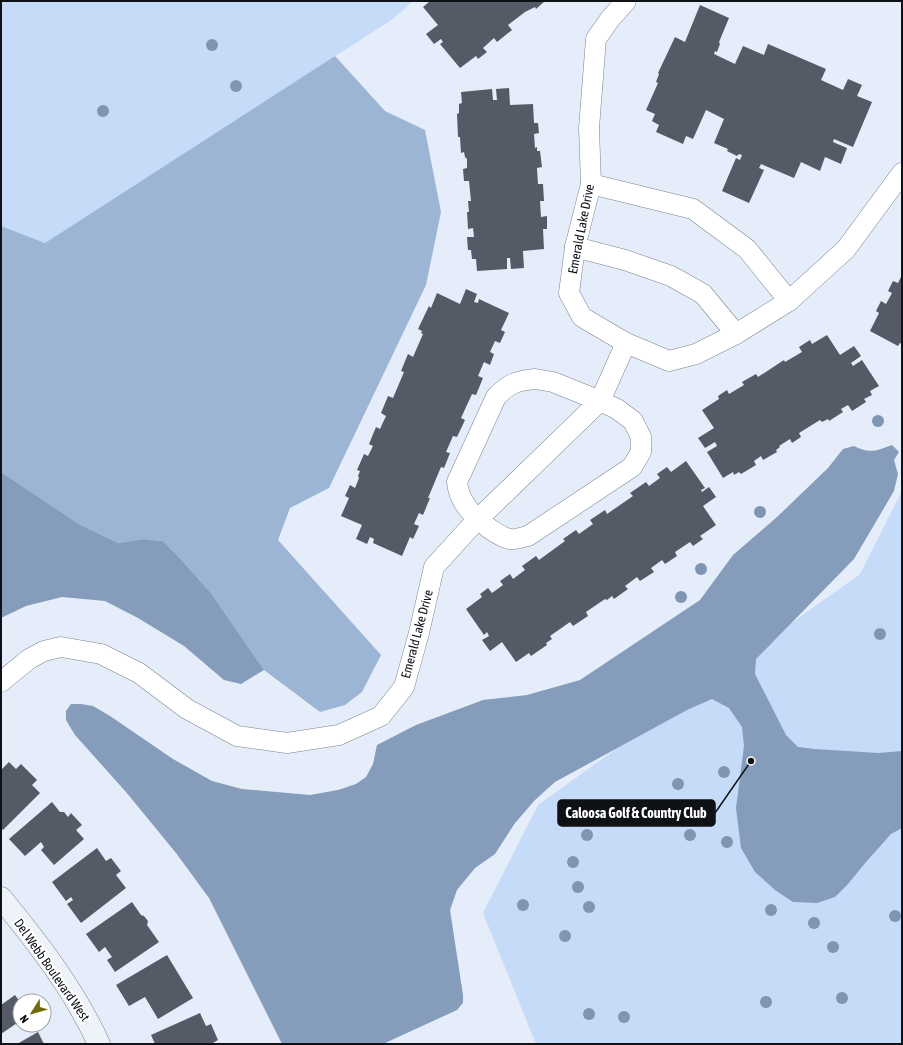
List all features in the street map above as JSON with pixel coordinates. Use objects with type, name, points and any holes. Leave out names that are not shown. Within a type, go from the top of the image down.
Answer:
[{"type":"street","name":"Emerald Lake Drive","points":[[626,1],[596,38],[589,128],[591,184],[575,247],[569,293],[582,317],[626,343],[669,361],[696,354],[736,334],[789,301],[846,249],[902,173]]},
{"type":"street","points":[[591,184],[693,208],[747,249],[789,301]]},
{"type":"street","points":[[575,247],[625,260],[671,276],[703,294],[736,334]]},
{"type":"street","name":"Emerald Lake Drive","points":[[1,682],[29,659],[44,651],[61,647],[101,654],[139,673],[187,709],[237,736],[287,743],[339,735],[381,716],[404,687],[419,633],[434,567],[478,520],[600,401],[626,343]]},
{"type":"street","points":[[535,379],[553,382],[618,409],[633,421],[641,437],[641,452],[632,467],[528,536],[511,540],[499,535],[478,520],[463,502],[457,482],[496,397],[506,387],[519,381],[535,379]]},
{"type":"street","name":"Del Webb Boulevard West","points":[[1,898],[36,942],[87,1017],[99,1044]]},
{"type":"shaded area","points":[[1,1],[413,1],[393,19],[45,243],[1,226]]},
{"type":"shaded area","points":[[335,56],[385,111],[425,130],[441,212],[426,285],[329,488],[290,508],[278,540],[381,655],[362,692],[345,705],[320,712],[264,670],[211,593],[163,541],[143,539],[118,543],[79,524],[1,472],[1,226],[45,243]]},
{"type":"shaded area","points":[[892,445],[899,452],[894,460],[898,474],[894,491],[854,559],[756,659],[755,674],[786,735],[798,747],[878,753],[902,751],[902,828],[891,834],[835,897],[817,903],[793,902],[775,890],[755,872],[741,848],[736,808],[744,746],[742,727],[729,708],[712,699],[687,710],[555,782],[535,800],[515,823],[495,854],[475,868],[457,890],[450,910],[463,995],[463,1003],[457,1010],[383,1044],[282,1044],[209,898],[176,853],[126,792],[75,735],[66,720],[66,711],[71,704],[93,706],[173,759],[212,781],[242,789],[310,795],[338,790],[356,784],[366,777],[373,764],[377,745],[416,725],[483,700],[527,695],[580,680],[700,600],[733,555],[777,517],[828,468],[843,449],[854,446],[864,450],[873,451]]},
{"type":"shaded area","points":[[1,472],[79,524],[118,543],[143,539],[163,541],[211,593],[264,670],[241,684],[224,680],[184,646],[138,618],[105,601],[62,597],[26,606],[1,618]]},
{"type":"shaded area","points":[[902,491],[902,1044],[536,1044],[483,913],[538,805],[860,574]]},
{"type":"building","points":[[430,1],[545,1],[536,9],[535,7],[525,12],[508,25],[512,30],[497,42],[494,38],[483,48],[487,52],[478,59],[476,56],[460,68],[440,44],[443,42],[441,39],[434,44],[426,34],[438,25],[423,7]]},
{"type":"building","points":[[700,5],[729,18],[719,42],[720,44],[717,52],[715,51],[714,54],[735,64],[743,46],[764,55],[768,44],[826,69],[821,80],[843,90],[848,79],[862,85],[857,96],[872,102],[853,147],[834,139],[833,142],[847,148],[841,164],[825,157],[820,171],[801,162],[794,178],[761,164],[759,168],[764,170],[749,203],[722,191],[736,158],[740,160],[742,155],[739,154],[737,156],[727,151],[728,149],[714,143],[724,119],[706,110],[693,139],[686,136],[683,144],[656,132],[659,125],[652,121],[655,114],[646,110],[658,83],[656,82],[658,73],[675,37],[685,42]]},
{"type":"building","points":[[509,88],[510,105],[533,104],[534,123],[538,123],[539,133],[534,134],[535,148],[537,147],[537,151],[540,151],[542,167],[537,168],[538,184],[543,184],[544,201],[540,201],[541,217],[547,216],[547,229],[543,229],[544,249],[523,251],[524,268],[511,269],[510,258],[507,258],[507,269],[477,271],[476,259],[472,259],[471,250],[468,250],[467,237],[474,237],[473,228],[468,229],[468,201],[471,201],[469,181],[464,181],[463,169],[467,168],[467,159],[464,152],[461,153],[460,137],[458,137],[457,114],[459,113],[459,104],[462,103],[461,92],[492,89],[493,100],[497,100],[496,89]]},
{"type":"building","points":[[902,275],[902,344],[900,343],[898,346],[870,331],[879,313],[876,311],[881,301],[886,304],[892,293],[888,291],[893,281],[898,283]]},
{"type":"building","points":[[466,289],[477,294],[474,302],[478,303],[479,299],[509,313],[501,330],[505,332],[500,343],[495,341],[490,352],[494,354],[490,365],[484,362],[478,376],[483,378],[476,395],[472,394],[461,418],[465,420],[457,437],[453,436],[446,452],[450,453],[444,468],[441,467],[428,498],[430,498],[423,515],[419,513],[414,524],[419,526],[413,539],[410,537],[402,556],[373,543],[374,539],[370,537],[367,544],[356,539],[362,525],[341,516],[349,498],[345,496],[350,485],[355,488],[360,471],[357,470],[364,454],[368,456],[373,446],[369,444],[376,427],[380,429],[386,416],[381,413],[388,396],[393,398],[404,372],[401,371],[408,354],[413,357],[423,334],[421,333],[422,331],[418,329],[429,306],[431,308],[437,293],[460,304]]},
{"type":"building","points":[[827,335],[840,355],[854,346],[861,356],[851,363],[853,366],[862,360],[879,386],[870,391],[872,395],[864,399],[866,402],[852,411],[848,405],[841,409],[843,412],[829,421],[828,419],[822,422],[820,420],[799,433],[801,437],[792,443],[790,439],[779,446],[780,447],[776,450],[777,452],[763,460],[761,456],[754,461],[756,465],[741,474],[739,472],[734,475],[733,472],[723,478],[707,452],[717,446],[715,442],[705,448],[698,438],[714,428],[702,410],[719,399],[718,396],[727,390],[729,394],[744,385],[742,382],[756,374],[758,377],[784,360],[785,362],[802,352],[799,347],[810,340],[812,344]]},
{"type":"building","points":[[686,461],[705,488],[701,490],[702,492],[709,487],[716,497],[703,506],[716,525],[700,536],[703,539],[693,546],[690,542],[675,552],[677,556],[665,564],[662,560],[651,568],[654,572],[640,581],[637,577],[625,586],[628,589],[614,599],[612,596],[607,600],[605,599],[586,612],[588,616],[573,626],[570,622],[550,636],[552,639],[546,643],[547,645],[531,656],[529,653],[516,662],[502,642],[490,651],[482,640],[489,636],[487,632],[484,635],[466,609],[482,597],[480,594],[488,588],[492,593],[503,585],[500,581],[510,574],[513,579],[525,570],[522,566],[536,556],[539,560],[565,541],[563,539],[576,530],[579,534],[593,524],[590,520],[605,510],[607,514],[633,496],[630,493],[646,482],[649,486],[660,478],[657,474],[667,467],[671,472]]},
{"type":"building","points":[[9,762],[16,769],[21,764],[37,780],[32,785],[40,793],[3,830],[1,828],[1,770]]},
{"type":"building","points":[[52,802],[60,812],[64,812],[68,817],[71,813],[82,825],[76,830],[84,839],[54,865],[41,850],[44,847],[41,842],[25,856],[9,839]]},
{"type":"building","points":[[97,848],[106,861],[111,858],[121,871],[116,875],[126,888],[81,923],[67,904],[73,900],[71,897],[66,901],[52,882]]},
{"type":"building","points":[[132,902],[141,915],[148,921],[147,925],[159,942],[115,972],[107,960],[112,957],[105,947],[99,952],[86,934]]},
{"type":"building","points":[[167,955],[193,998],[158,1019],[145,997],[129,1006],[116,985]]},
{"type":"building","points":[[12,997],[12,1026],[1,1034],[1,1005]]},
{"type":"building","points":[[200,1013],[206,1026],[211,1024],[218,1040],[213,1044],[155,1044],[151,1035]]},
{"type":"building","points":[[38,1033],[44,1044],[17,1044]]},
{"type":"place","name":"Caloosa Golf & Country Club","points":[[751,761]]}]
